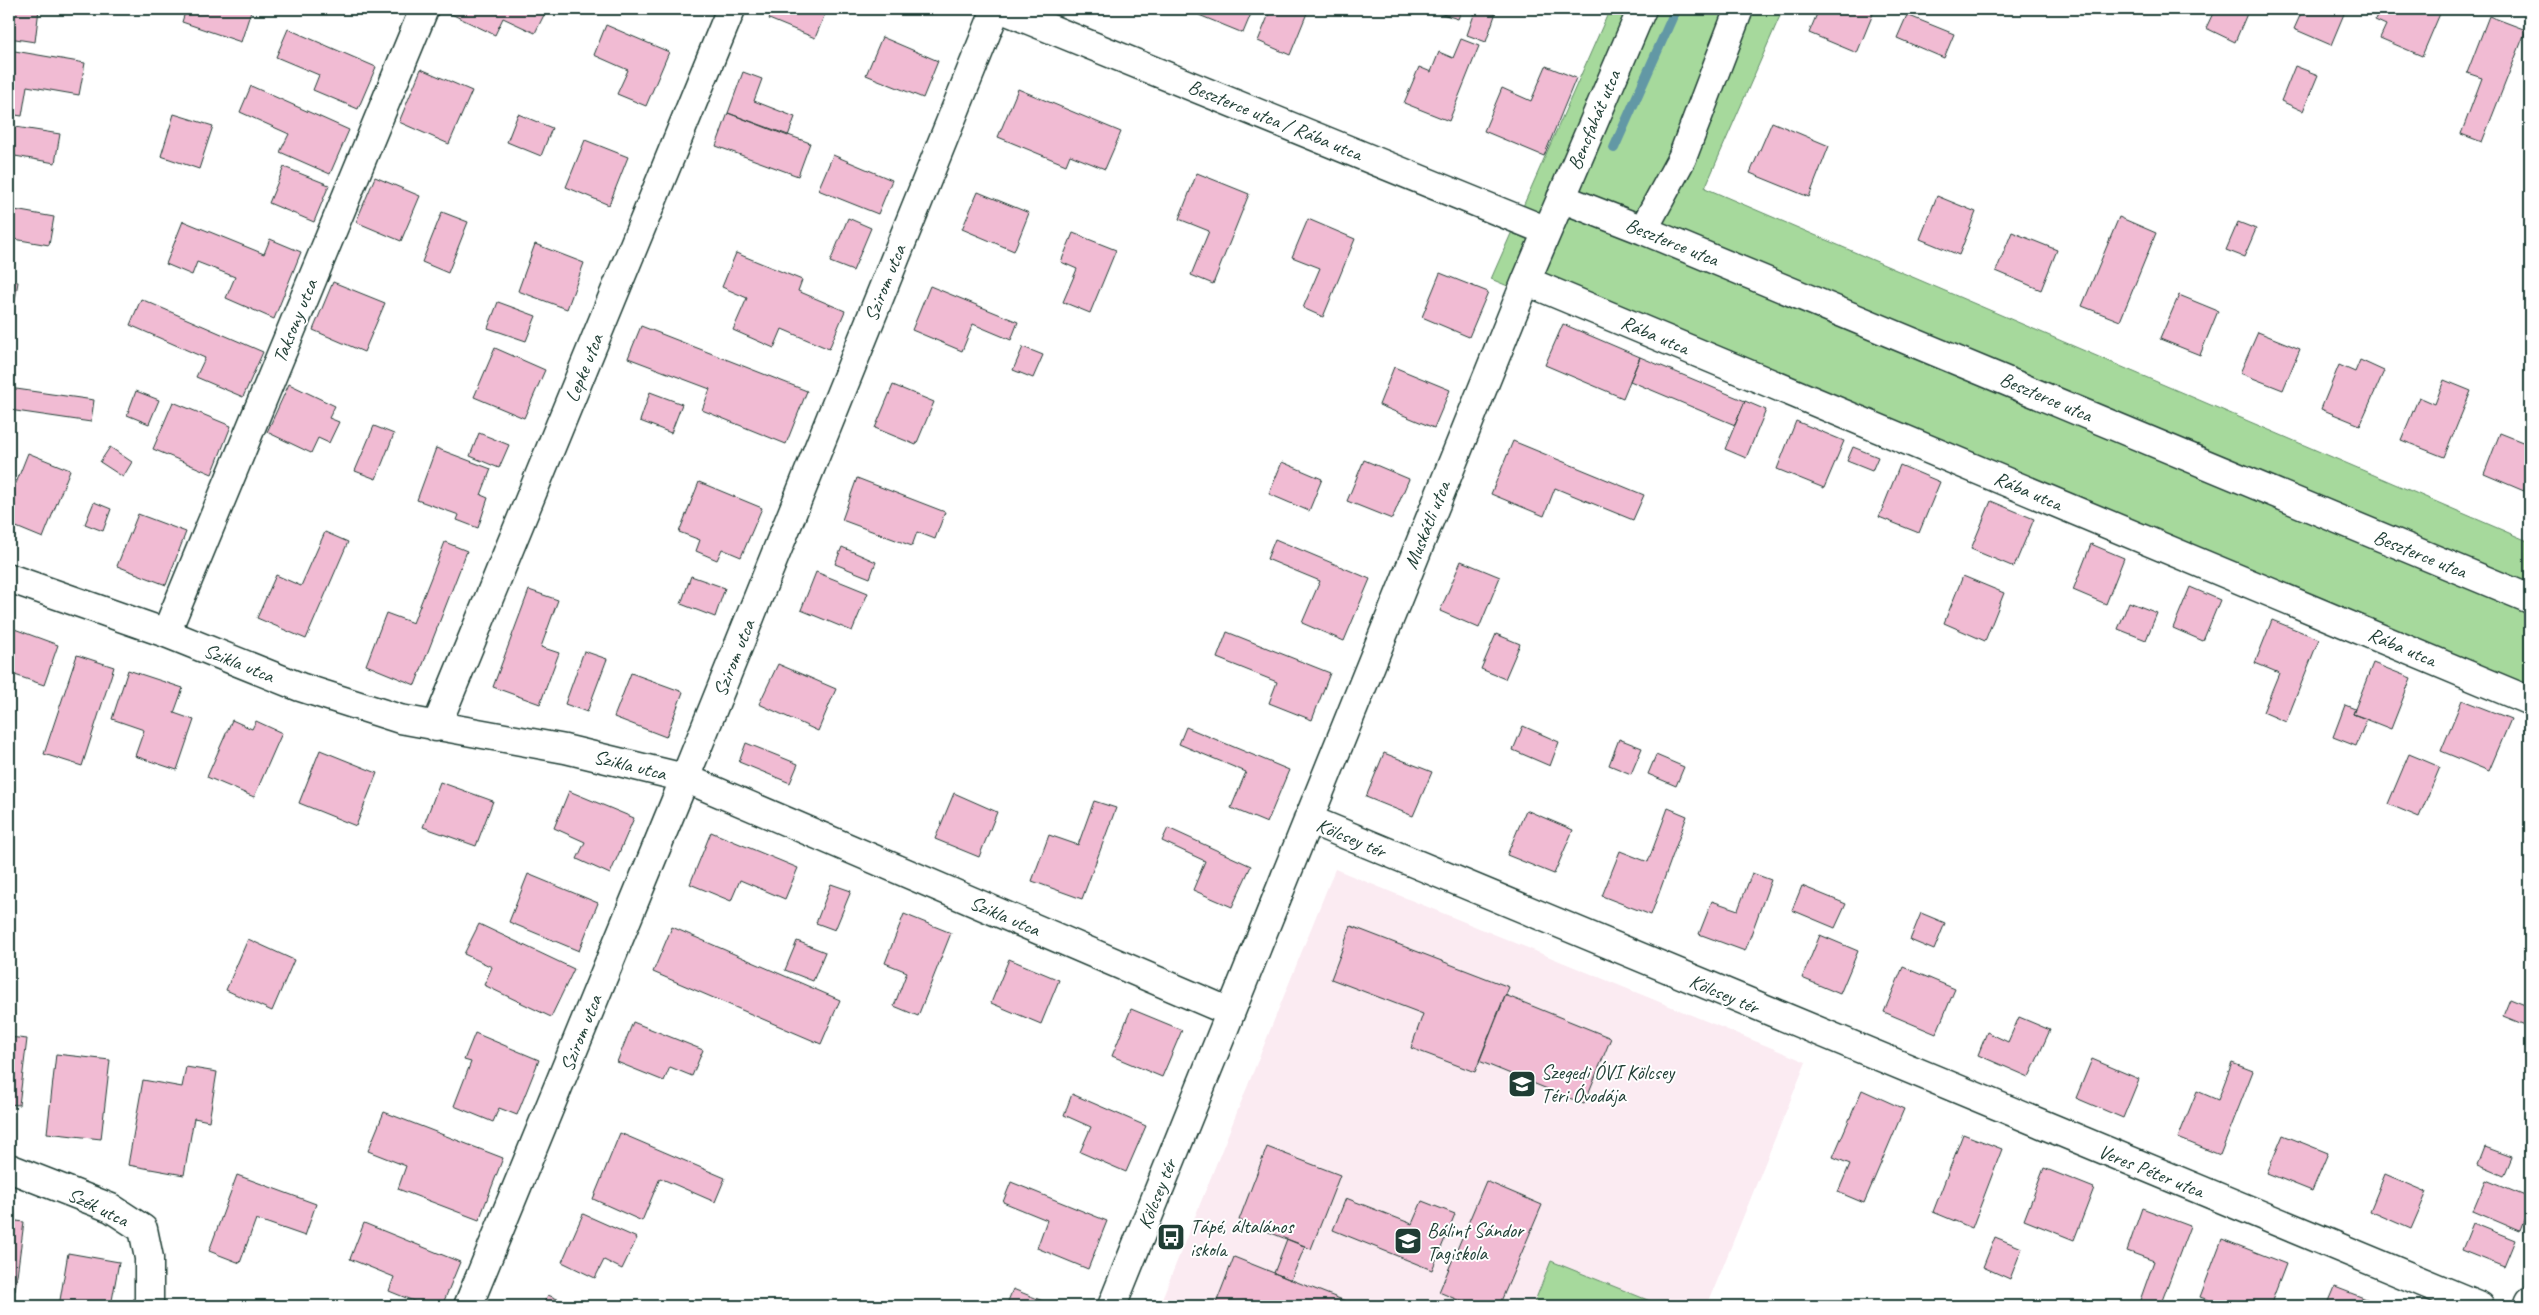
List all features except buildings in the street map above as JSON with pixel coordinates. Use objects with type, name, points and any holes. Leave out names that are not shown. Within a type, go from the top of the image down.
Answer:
[{"type":"street","name":"Taksony utca","points":[[166,633],[424,9]]},
{"type":"street","name":"Lepke utca","points":[[436,727],[731,9]]},
{"type":"street","name":"Szirom utca","points":[[468,1306],[685,778],[996,9]]},
{"type":"street","name":"Beszterce utca / Rába utca","points":[[1002,9],[1547,231]]},
{"type":"street","name":"Bencfahát utca","points":[[1547,231],[1642,9]]},
{"type":"street","points":[[1643,230],[1682,158],[1739,9]]},
{"type":"street","name":"Beszterce utca","points":[[1561,198],[1643,230],[2530,599]]},
{"type":"street","name":"Muskátli utca","points":[[1308,820],[1547,231]]},
{"type":"street","name":"Rába utca","points":[[1526,281],[2530,701]]},
{"type":"street","name":"Szikla utca","points":[[9,578],[166,633],[300,687],[400,719],[565,750],[685,778],[1230,1012]]},
{"type":"street","name":"Kölcsey tér","points":[[1112,1306],[1308,820],[1823,1035]]},
{"type":"street","name":"Veres Péter utca","points":[[1823,1035],[2480,1306]]},
{"type":"street","name":"Szék utca","points":[[9,1168],[111,1208],[142,1229],[149,1258],[149,1306]]},
{"type":"street","points":[[2528,1306],[2530,1301]]},
{"type":"shaded area","name":"Szegedi ÓVI Kölcsey Téri Óvodája","points":[[1335,869],[1806,1062],[1707,1306],[1159,1306]]},
{"type":"green space","points":[[1610,9],[1783,9],[1705,188],[2530,542],[2530,715],[1491,279]]},
{"type":"green space","points":[[1551,1261],[1660,1305],[1533,1306]]},
{"type":"waterway","points":[[1614,148],[1676,9]]},
{"type":"place","name":"Szegedi ÓVI Kölcsey Téri Óvodája","points":[[1522,1084]]},
{"type":"place","name":"Tápé, általános iskola","points":[[1171,1237]]},
{"type":"place","name":"Bálint Sándor Tagiskola","points":[[1408,1241]]}]
